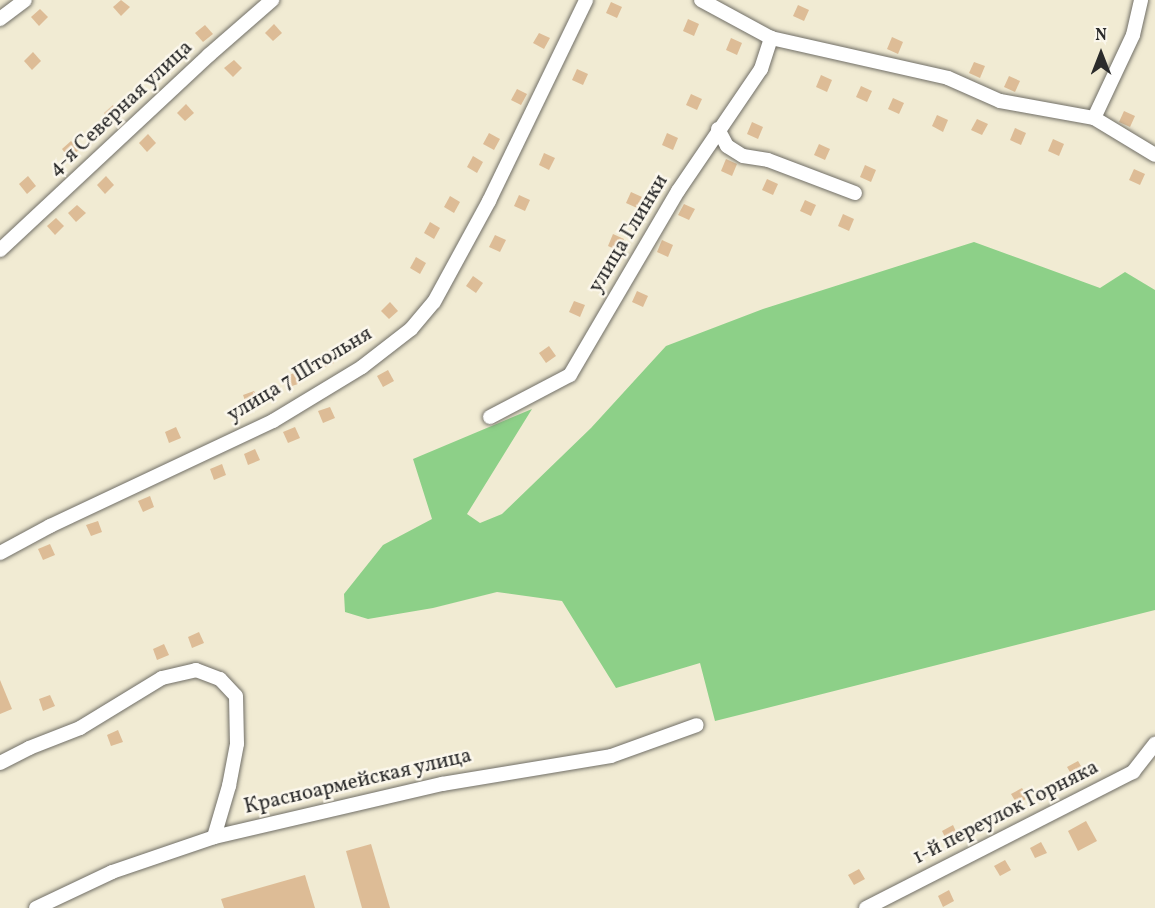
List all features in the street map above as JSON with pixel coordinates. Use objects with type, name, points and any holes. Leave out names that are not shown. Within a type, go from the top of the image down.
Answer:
[{"type":"street","points":[[0,20],[25,0]]},
{"type":"street","name":"4-я Северная улица","points":[[0,250],[208,55],[272,0]]},
{"type":"street","name":"улица 7 Штольня","points":[[0,553],[50,526],[273,421],[362,367],[411,329],[434,302],[489,201],[586,0]]},
{"type":"street","points":[[701,0],[771,38],[948,78],[1000,100],[1094,118],[1155,155]]},
{"type":"street","points":[[1094,118],[1133,35],[1141,0]]},
{"type":"street","name":"улица Глинки","points":[[490,417],[570,375],[678,191],[760,69],[771,38]]},
{"type":"street","points":[[718,129],[727,146],[743,156],[768,160],[855,193]]},
{"type":"street","points":[[0,763],[29,748],[80,728],[162,678],[196,670],[220,679],[236,696],[237,744],[229,786],[214,837]]},
{"type":"street","name":"Красноармейская улица","points":[[36,908],[112,872],[214,837],[442,784],[611,756],[697,724]]},
{"type":"street","name":"1-й переулок Горняка","points":[[866,908],[1133,772],[1155,744]]},
{"type":"green space","points":[[974,242],[1100,288],[1125,272],[1155,290],[1155,610],[715,721],[700,663],[616,688],[562,601],[497,592],[433,608],[368,619],[345,612],[344,594],[383,545],[432,519],[413,459],[532,409],[467,514],[480,523],[502,514],[591,428],[666,346],[763,309]]},
{"type":"building","points":[[121,0],[130,7],[121,16],[113,7]]},
{"type":"building","points":[[611,2],[622,7],[617,18],[606,13]]},
{"type":"building","points":[[798,5],[809,10],[804,21],[793,16]]},
{"type":"building","points":[[40,9],[48,17],[39,26],[31,17]]},
{"type":"building","points":[[688,19],[699,24],[694,36],[683,31]]},
{"type":"building","points":[[274,24],[282,33],[273,41],[265,33]]},
{"type":"building","points":[[205,25],[213,34],[203,42],[195,33]]},
{"type":"building","points":[[539,33],[550,38],[544,49],[533,43]]},
{"type":"building","points":[[892,37],[903,42],[898,54],[887,49]]},
{"type":"building","points":[[731,38],[742,43],[737,55],[726,50]]},
{"type":"building","points":[[33,52],[41,61],[32,70],[24,61]]},
{"type":"building","points":[[234,60],[242,68],[233,77],[224,68]]},
{"type":"building","points":[[974,62],[985,66],[980,78],[969,73]]},
{"type":"building","points":[[159,64],[167,73],[157,81],[149,72]]},
{"type":"building","points":[[577,69],[588,74],[583,85],[572,80]]},
{"type":"building","points":[[821,75],[832,80],[827,92],[816,87]]},
{"type":"building","points":[[1009,76],[1020,81],[1015,92],[1004,87]]},
{"type":"building","points":[[861,86],[872,91],[867,102],[856,97]]},
{"type":"building","points":[[517,89],[527,94],[521,105],[511,100]]},
{"type":"building","points":[[691,94],[702,99],[697,110],[686,105]]},
{"type":"building","points":[[893,98],[904,103],[899,114],[888,109]]},
{"type":"building","points":[[186,104],[194,113],[185,121],[177,113]]},
{"type":"building","points":[[113,105],[121,114],[111,122],[104,113]]},
{"type":"building","points":[[1124,111],[1135,116],[1130,127],[1119,122]]},
{"type":"building","points":[[937,115],[948,120],[943,132],[932,126]]},
{"type":"building","points":[[977,119],[988,124],[982,135],[971,130]]},
{"type":"building","points":[[752,122],[763,127],[758,139],[747,134]]},
{"type":"building","points":[[1015,128],[1026,133],[1021,145],[1010,140]]},
{"type":"building","points":[[489,133],[500,139],[494,150],[483,144]]},
{"type":"building","points":[[667,133],[678,138],[673,150],[662,145]]},
{"type":"building","points":[[148,134],[156,143],[147,152],[139,143]]},
{"type":"building","points":[[1053,139],[1064,144],[1059,156],[1048,151]]},
{"type":"building","points":[[71,141],[79,150],[69,158],[62,149]]},
{"type":"building","points":[[819,144],[830,149],[825,160],[814,155]]},
{"type":"building","points":[[544,153],[555,158],[549,170],[539,165]]},
{"type":"building","points":[[473,156],[483,162],[477,173],[467,167]]},
{"type":"building","points":[[726,159],[737,164],[732,176],[721,171]]},
{"type":"building","points":[[865,165],[876,170],[871,182],[860,177]]},
{"type":"building","points":[[1134,169],[1145,174],[1140,185],[1129,180]]},
{"type":"building","points":[[28,176],[36,186],[27,194],[19,184]]},
{"type":"building","points":[[106,176],[114,185],[105,194],[97,185]]},
{"type":"building","points":[[767,179],[778,184],[773,195],[762,190]]},
{"type":"building","points":[[631,192],[642,197],[637,208],[626,203]]},
{"type":"building","points":[[519,195],[530,200],[525,211],[514,206]]},
{"type":"building","points":[[450,196],[460,202],[454,213],[444,207]]},
{"type":"building","points":[[805,200],[816,205],[811,216],[800,211]]},
{"type":"building","points":[[684,204],[695,209],[689,220],[678,215]]},
{"type":"building","points":[[77,205],[86,213],[76,222],[68,213]]},
{"type":"building","points":[[843,214],[854,219],[849,231],[838,226]]},
{"type":"building","points":[[56,218],[64,226],[55,235],[47,226]]},
{"type":"building","points":[[430,222],[440,228],[434,239],[424,233]]},
{"type":"building","points":[[613,234],[624,239],[619,251],[608,246]]},
{"type":"building","points":[[495,235],[506,240],[500,252],[489,247]]},
{"type":"building","points":[[662,240],[673,245],[668,257],[657,252]]},
{"type":"building","points":[[416,257],[426,263],[420,274],[410,268]]},
{"type":"building","points":[[473,276],[483,283],[476,293],[466,286]]},
{"type":"building","points":[[637,291],[648,296],[643,307],[632,302]]},
{"type":"building","points":[[574,301],[585,305],[580,317],[569,312]]},
{"type":"building","points":[[390,302],[398,311],[389,319],[381,311]]},
{"type":"building","points":[[549,346],[556,356],[546,363],[539,353]]},
{"type":"building","points":[[329,352],[334,363],[322,368],[317,357]]},
{"type":"building","points":[[388,370],[394,381],[383,387],[377,376]]},
{"type":"building","points":[[296,372],[301,383],[289,387],[285,377]]},
{"type":"building","points":[[254,391],[259,401],[247,406],[243,395]]},
{"type":"building","points":[[330,407],[335,418],[323,423],[318,411]]},
{"type":"building","points":[[176,427],[181,438],[169,443],[165,432]]},
{"type":"building","points":[[295,427],[300,438],[288,443],[283,432]]},
{"type":"building","points":[[255,449],[260,460],[248,465],[244,454]]},
{"type":"building","points":[[222,464],[226,475],[214,480],[210,469]]},
{"type":"building","points":[[150,496],[154,507],[143,512],[138,501]]},
{"type":"building","points":[[98,521],[102,532],[91,536],[86,525]]},
{"type":"building","points":[[50,544],[55,555],[43,560],[38,549]]},
{"type":"building","points":[[199,632],[204,643],[192,648],[188,637]]},
{"type":"building","points":[[164,644],[169,655],[157,660],[153,649]]},
{"type":"building","points":[[0,680],[12,709],[0,714]]},
{"type":"building","points":[[50,695],[55,706],[43,711],[39,699]]},
{"type":"building","points":[[118,730],[123,742],[111,746],[107,735]]},
{"type":"building","points":[[1078,761],[1084,771],[1073,777],[1067,767]]},
{"type":"building","points":[[1022,788],[1028,798],[1017,804],[1011,794]]},
{"type":"building","points":[[1086,821],[1097,841],[1078,851],[1068,831]]},
{"type":"building","points":[[953,825],[958,836],[947,841],[942,831]]},
{"type":"building","points":[[1041,842],[1047,853],[1035,858],[1030,848]]},
{"type":"building","points":[[371,844],[390,908],[362,908],[346,851]]},
{"type":"building","points":[[1005,860],[1011,870],[1000,876],[994,866]]},
{"type":"building","points":[[859,869],[865,879],[854,885],[848,875]]},
{"type":"building","points":[[305,875],[315,908],[224,908],[221,899]]},
{"type":"building","points":[[949,890],[954,901],[943,907],[938,896]]}]
